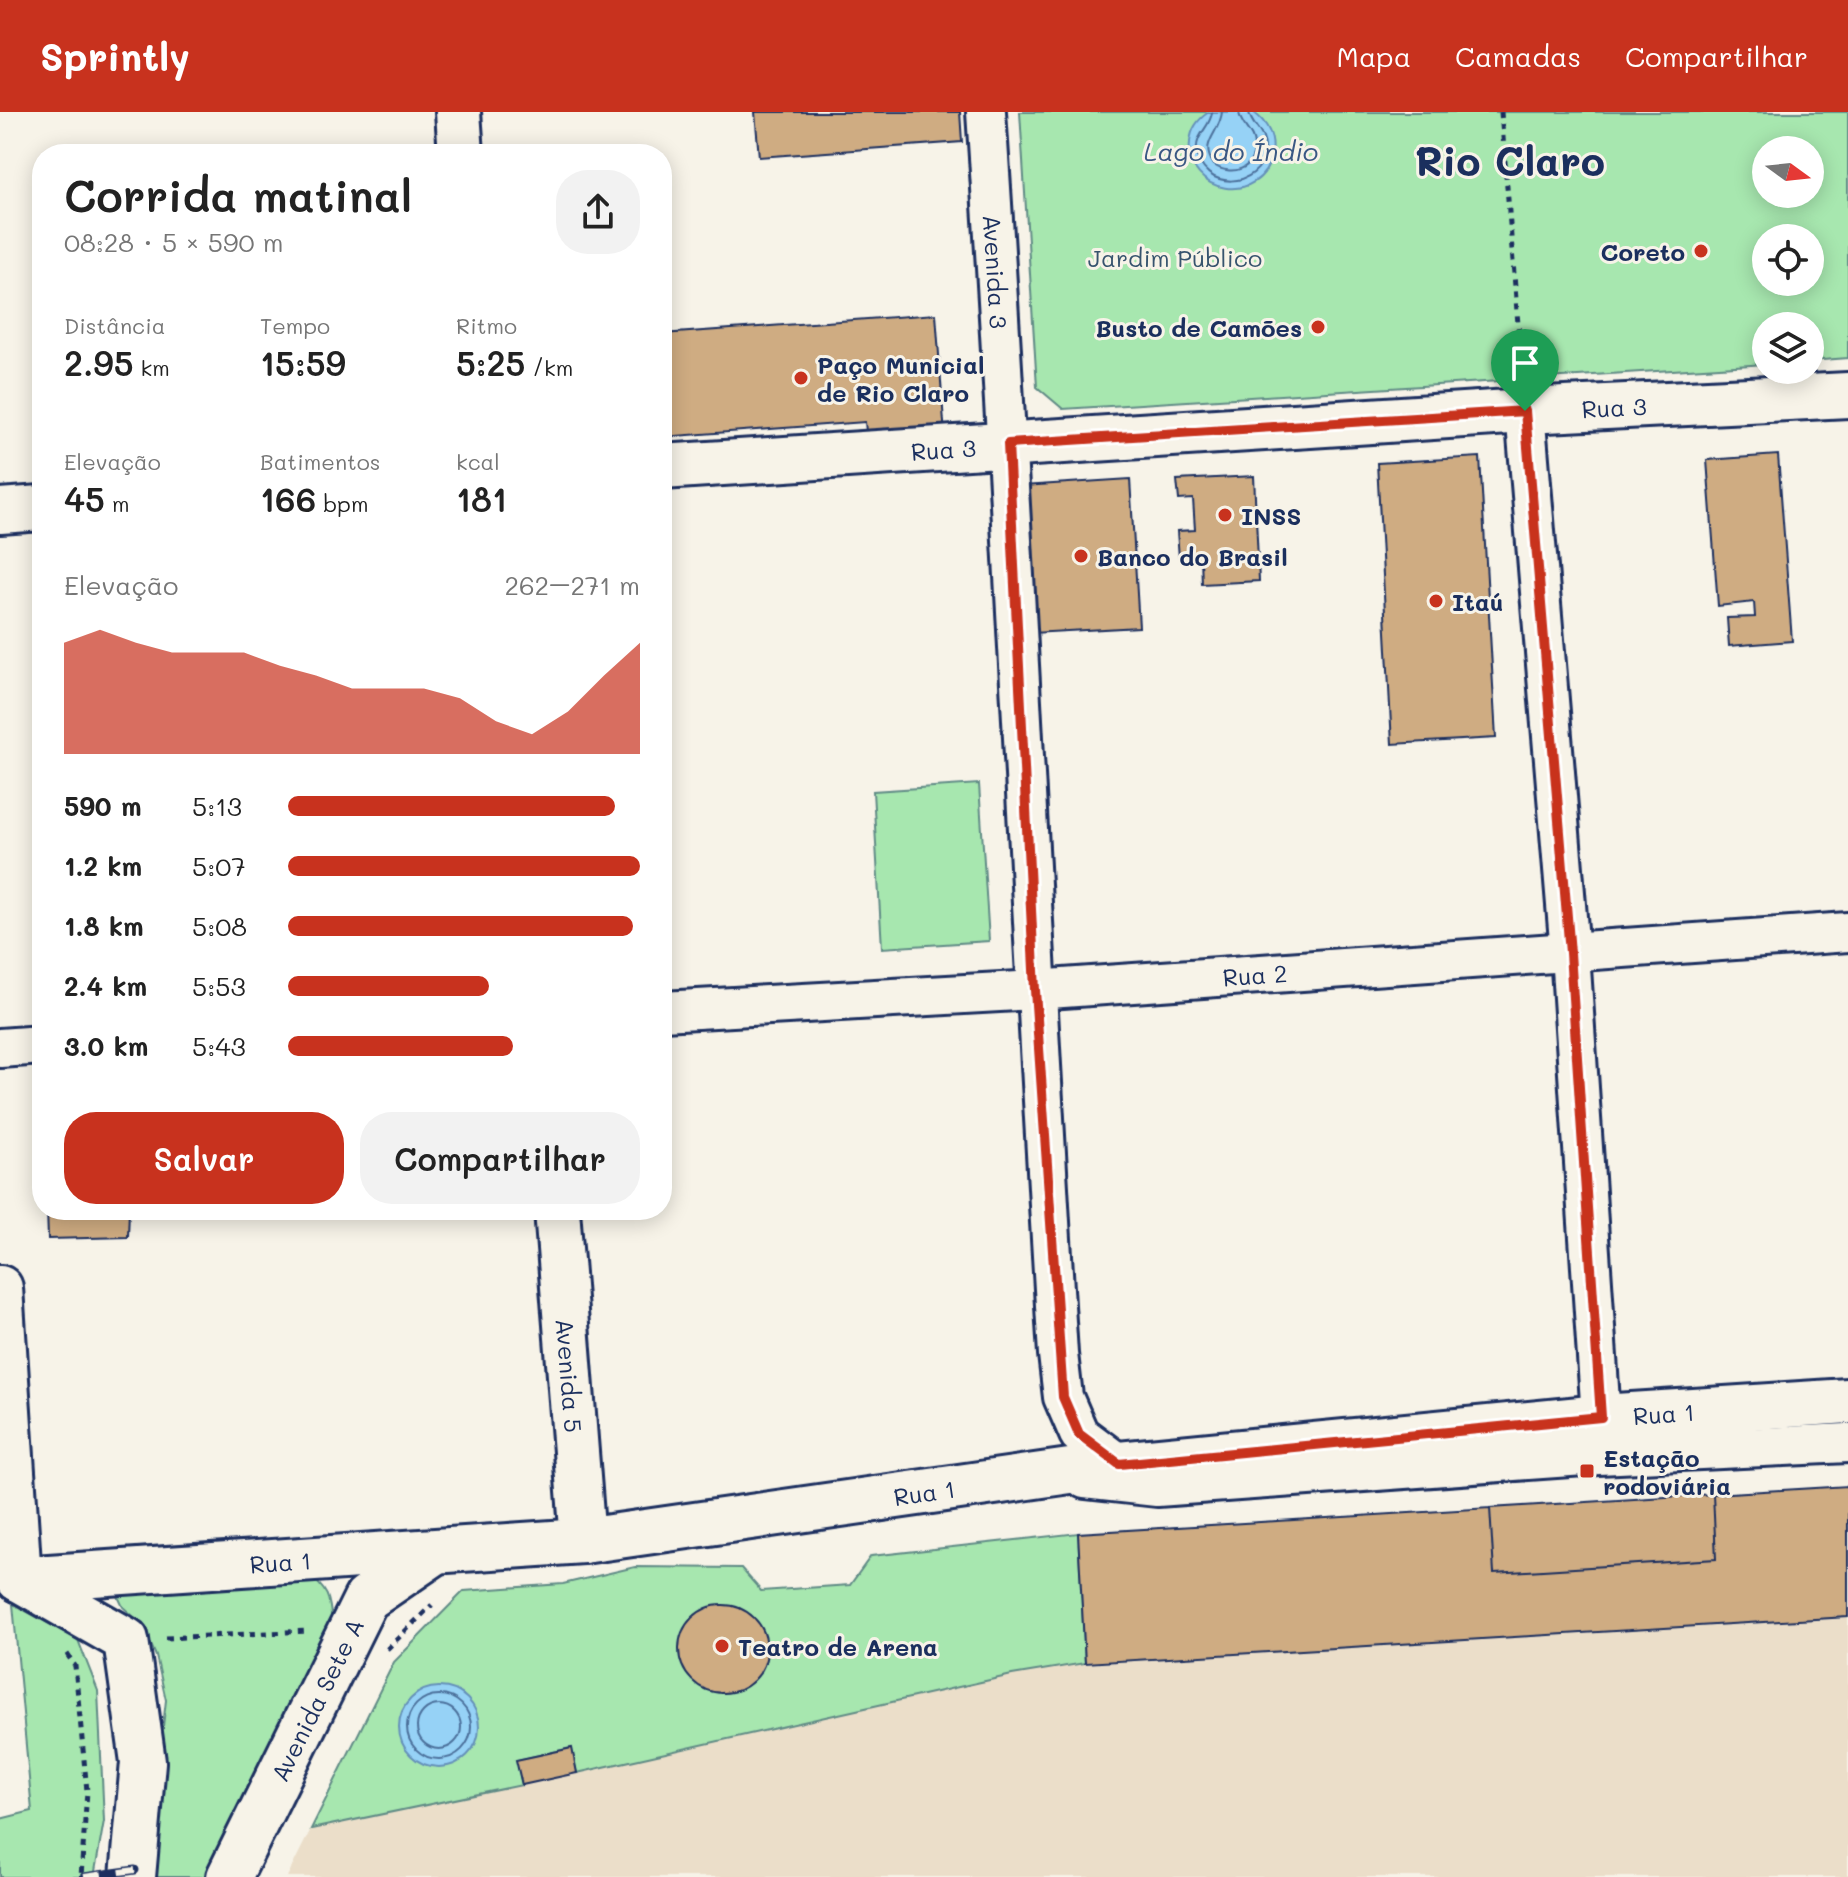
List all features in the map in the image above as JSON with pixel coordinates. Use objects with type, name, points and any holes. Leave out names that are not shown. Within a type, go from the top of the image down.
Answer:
[{"type":"main road","points":[[458,112],[460,144]]},
{"type":"main road","name":"Rua 3","points":[[672,466],[1525,411],[1848,395]]},
{"type":"main road","points":[[0,511],[32,509]]},
{"type":"main road","name":"Avenida 5","points":[[558,1220],[583,1541]]},
{"type":"main road","points":[[0,1288],[10,1580],[126,1640],[143,1762],[133,1877]]},
{"type":"main road","name":"Rua 1","points":[[10,1580],[583,1541],[1119,1464],[1601,1417],[1848,1401]]},
{"type":"main road","name":"Avenida Sete A","points":[[229,1877],[366,1599],[436,1551]]},
{"type":"street","name":"Avenida 3","points":[[986,112],[1008,444],[1035,990],[1063,1397],[1079,1434],[1119,1464]]},
{"type":"street","points":[[1525,411],[1570,953],[1601,1417]]},
{"type":"street","name":"Rua 2","points":[[672,1010],[1035,990],[1848,932]]},
{"type":"street","points":[[0,1048],[32,1046]]},
{"type":"street","points":[[1038,1474],[1157,1487],[1598,1455],[1848,1443]]},
{"type":"path","points":[[1501,112],[1525,411]]},
{"type":"path","points":[[75,1666],[126,1640],[315,1631],[380,1655],[436,1601]]},
{"type":"path","points":[[67,1653],[75,1666],[87,1791],[81,1877]]},
{"type":"shaded area","points":[[1848,1486],[1848,1877],[287,1877],[311,1829],[521,1785],[516,1760],[572,1748],[577,1772],[1012,1675],[1085,1663],[1078,1533],[1490,1508],[1494,1572],[1713,1494]]},
{"type":"green space","name":"Jardim Público","points":[[1020,112],[1848,112],[1848,358],[1824,360],[1824,312],[1752,312],[1752,365],[1063,409],[1037,387]]},
{"type":"green space","points":[[979,784],[989,941],[882,948],[873,791]]},
{"type":"green space","points":[[1078,1533],[1085,1663],[1012,1675],[577,1773],[571,1748],[517,1760],[522,1785],[311,1829],[394,1662],[464,1591],[563,1584],[635,1567],[741,1568],[761,1591],[850,1585],[871,1556]]},
{"type":"green space","points":[[305,1573],[327,1595],[332,1625],[209,1877],[143,1877],[166,1700],[156,1656],[142,1624],[123,1607],[116,1592]]},
{"type":"green space","points":[[13,1604],[78,1640],[98,1691],[104,1821],[94,1877],[0,1877],[0,1819],[32,1811]]},
{"type":"water","name":"Lago do Índio","points":[[1209,112],[1253,112],[1266,125],[1271,136],[1272,154],[1265,171],[1254,182],[1225,188],[1199,174],[1191,160],[1190,142],[1198,121]]},
{"type":"water","points":[[431,1687],[447,1687],[468,1698],[479,1719],[479,1735],[468,1756],[447,1767],[431,1767],[417,1761],[405,1749],[399,1735],[399,1719],[405,1705],[417,1693]]},
{"type":"building","points":[[755,112],[960,112],[962,142],[759,157]]},
{"type":"building","name":"Paço Municial de Rio Claro","points":[[936,314],[945,436],[867,441],[865,422],[672,436],[672,333]]},
{"type":"building","points":[[1778,455],[1792,641],[1729,646],[1727,618],[1755,617],[1754,602],[1718,606],[1707,460]]},
{"type":"building","name":"Itaú","points":[[1480,457],[1496,738],[1392,744],[1377,463]]},
{"type":"building","name":"INSS","points":[[1254,476],[1259,581],[1202,584],[1201,557],[1179,558],[1177,531],[1195,530],[1193,499],[1179,500],[1177,480]]},
{"type":"building","name":"Banco do Brasil","points":[[1130,479],[1139,627],[1032,633],[1023,486]]},
{"type":"building","points":[[47,1220],[129,1220],[128,1237],[48,1239]]},
{"type":"building","points":[[1848,1486],[1848,1617],[1085,1663],[1078,1533],[1490,1508],[1494,1573],[1716,1559],[1713,1494]]},
{"type":"building","points":[[1713,1494],[1716,1559],[1494,1573],[1490,1508]]},
{"type":"building","name":"Teatro de Arena","points":[[723,1605],[740,1609],[754,1618],[763,1632],[767,1649],[763,1666],[754,1680],[740,1689],[723,1693],[706,1689],[692,1680],[683,1666],[679,1649],[683,1632],[692,1618],[706,1609]]},
{"type":"building","points":[[572,1748],[577,1773],[522,1785],[516,1760]]},
{"type":"railway","points":[[84,1877],[135,1870]]},
{"type":"place","name":"Coreto","points":[[1701,251]]},
{"type":"place","name":"Busto de Camões","points":[[1318,327]]},
{"type":"place","name":"Paço Municial de Rio Claro","points":[[801,378]]},
{"type":"place","name":"INSS","points":[[1225,515]]},
{"type":"place","name":"Banco do Brasil","points":[[1081,556]]},
{"type":"place","name":"Itaú","points":[[1436,601]]},
{"type":"place","name":"Estação rodoviária","points":[[1587,1471]]},
{"type":"place","name":"Teatro de Arena","points":[[722,1646]]},
{"type":"district","name":"Rio Claro","points":[[1510,160]]},
{"type":"route","points":[[1525,411],[1570,953],[1601,1417],[1119,1464],[1079,1434],[1063,1397],[1058,1354],[1035,990],[1008,444],[1525,411]]}]
